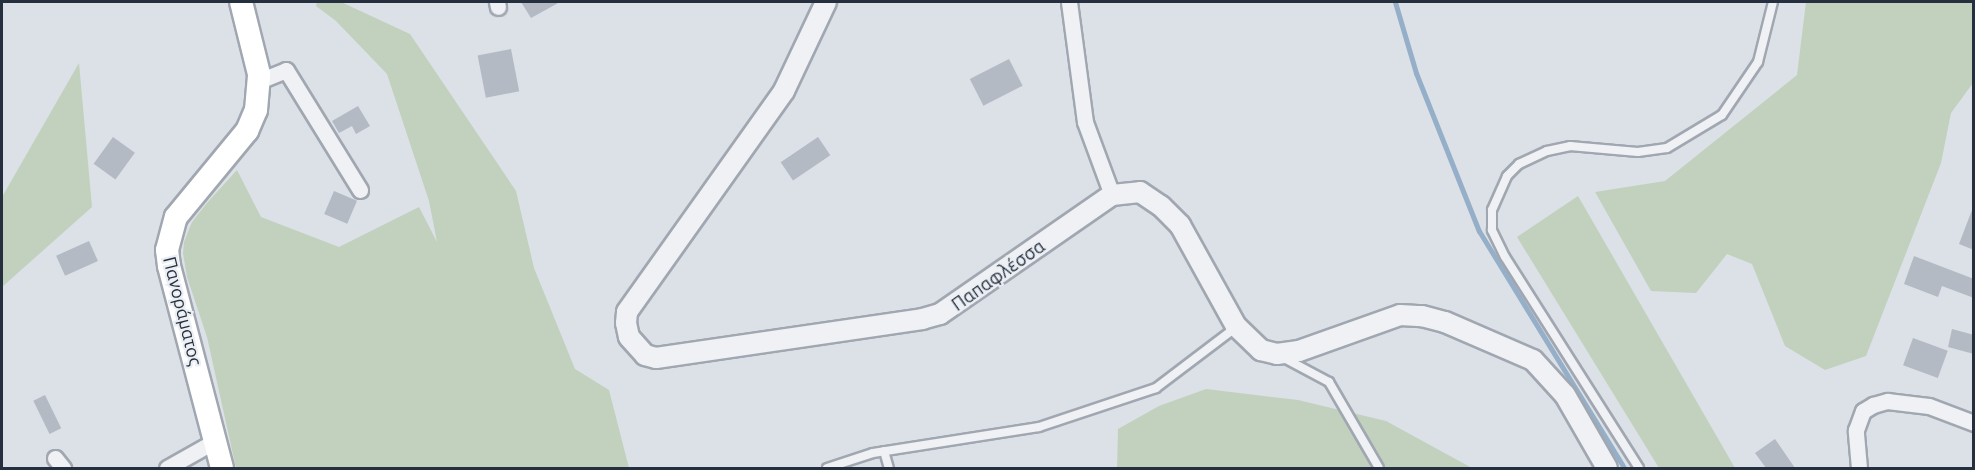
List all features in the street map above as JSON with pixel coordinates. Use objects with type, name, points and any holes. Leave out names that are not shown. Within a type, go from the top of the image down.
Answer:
[{"type":"main road","name":"Πανοράματος","points":[[222,468],[169,266],[169,239],[172,226],[183,207],[247,131],[256,110],[259,81],[241,2]]},
{"type":"street","name":"Παπαφλέσσα","points":[[826,2],[784,91],[627,312],[626,324],[629,337],[645,355],[656,358],[922,319],[940,314],[1112,195]]},
{"type":"street","points":[[1069,2],[1085,122],[1112,195],[1140,192],[1172,216],[1180,225],[1236,326],[1261,350],[1277,354],[1299,351],[1400,315],[1422,316],[1445,322],[1533,360],[1564,395],[1607,468]]},
{"type":"street","points":[[259,81],[286,70],[360,190]]},
{"type":"street","points":[[1859,468],[1856,430],[1863,411],[1873,405],[1887,401],[1929,406],[1974,423]]},
{"type":"street","points":[[167,468],[215,441]]},
{"type":"lane","points":[[1639,468],[1505,257],[1492,230],[1492,210],[1506,176],[1519,164],[1547,151],[1570,146],[1638,152],[1667,147],[1722,115],[1758,62],[1773,2]]},
{"type":"lane","points":[[827,468],[884,451],[1039,427],[1156,388],[1236,326]]},
{"type":"lane","points":[[1277,354],[1329,382],[1379,468]]},
{"type":"lane","points":[[884,451],[890,468]]},
{"type":"green space","points":[[317,2],[341,2],[410,34],[516,191],[534,268],[575,369],[609,390],[629,468],[236,468],[207,337],[187,277],[183,253],[184,242],[192,222],[207,203],[237,170],[261,217],[339,247],[419,207],[437,242],[429,201],[387,74],[336,21],[316,6]]},
{"type":"green space","points":[[1806,2],[1973,2],[1973,83],[1951,113],[1941,163],[1866,356],[1825,370],[1785,346],[1752,264],[1727,254],[1696,293],[1651,291],[1595,192],[1665,181],[1797,75]]},
{"type":"green space","points":[[79,63],[92,207],[2,287],[2,197]]},
{"type":"green space","points":[[1578,196],[1735,468],[1659,468],[1517,237]]},
{"type":"green space","points":[[1206,389],[1298,400],[1386,421],[1472,468],[1117,468],[1118,429],[1159,406]]},
{"type":"building","points":[[521,2],[560,2],[531,18]]},
{"type":"building","points":[[511,49],[519,91],[486,98],[478,55]]},
{"type":"building","points":[[1009,59],[1023,86],[983,106],[970,79]]},
{"type":"building","points":[[358,106],[370,126],[356,134],[352,126],[339,133],[332,121]]},
{"type":"building","points":[[113,137],[135,153],[115,180],[94,164]]},
{"type":"building","points":[[818,137],[830,155],[793,180],[781,162]]},
{"type":"building","points":[[334,191],[357,201],[347,224],[324,214]]},
{"type":"building","points":[[1972,210],[1974,210],[1974,250],[1959,244]]},
{"type":"building","points":[[89,241],[98,261],[65,276],[56,256]]},
{"type":"building","points":[[1914,256],[1974,279],[1974,298],[1942,286],[1938,297],[1904,284]]},
{"type":"building","points":[[1952,329],[1974,335],[1974,354],[1948,347]]},
{"type":"building","points":[[1913,338],[1948,351],[1938,378],[1903,365]]},
{"type":"building","points":[[45,395],[61,428],[50,434],[33,401]]},
{"type":"building","points":[[1775,439],[1795,468],[1766,468],[1755,453]]},
{"type":"waterway","points":[[1395,2],[1416,73],[1479,231],[1624,468]]}]
